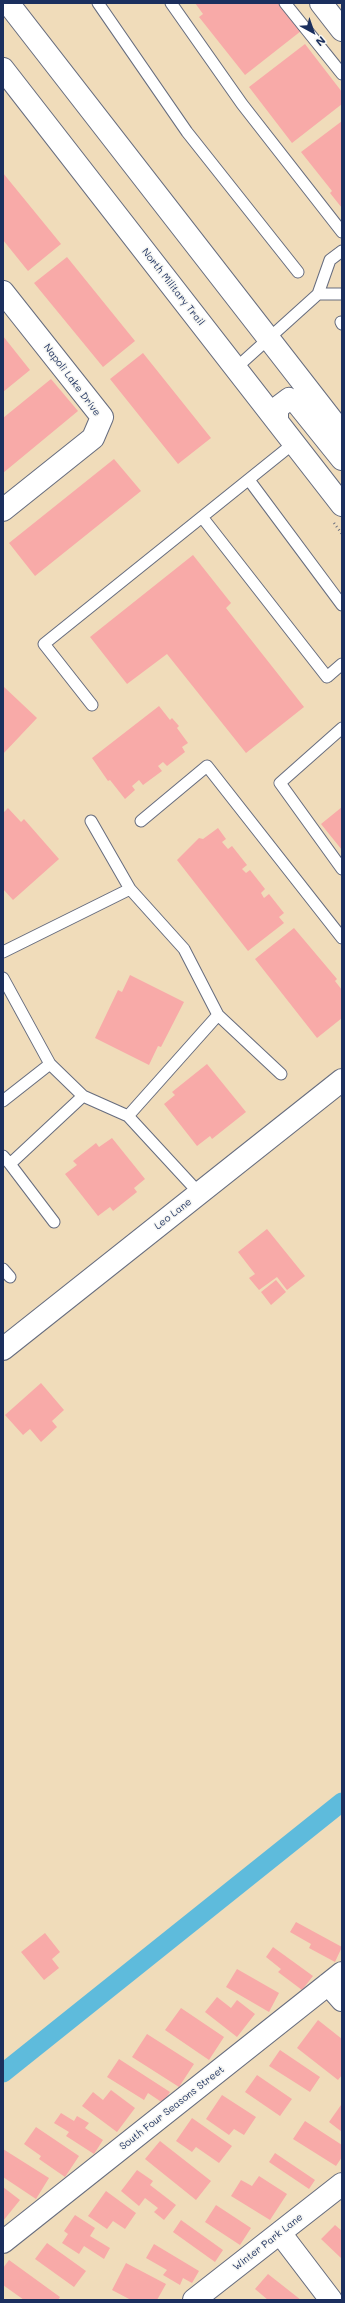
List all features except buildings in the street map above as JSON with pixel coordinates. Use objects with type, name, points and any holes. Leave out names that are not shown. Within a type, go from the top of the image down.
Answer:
[{"type":"street","points":[[8,3],[342,433]]},
{"type":"street","name":"North Military Trail","points":[[3,69],[342,505]]},
{"type":"street","name":"Napoli Lake Drive","points":[[3,292],[102,417],[93,438],[3,510]]},
{"type":"street","points":[[277,420],[277,408],[289,399],[297,403],[342,459]]},
{"type":"street","name":"Leo Lane","points":[[3,1349],[342,1080]]},
{"type":"street","name":"South Four Seasons Street","points":[[3,2242],[338,1986]]},
{"type":"street","name":"Winter Park Lane","points":[[194,2300],[342,2184]]},
{"type":"street","points":[[280,2233],[331,2300]]},
{"type":"lane","points":[[98,3],[187,132],[298,272]]},
{"type":"lane","points":[[171,3],[242,104],[342,232]]},
{"type":"lane","points":[[284,3],[342,74]]},
{"type":"lane","points":[[236,368],[318,294],[330,260],[342,251]]},
{"type":"lane","points":[[318,294],[342,294]]},
{"type":"lane","points":[[92,705],[44,644],[250,480],[294,443]]},
{"type":"lane","points":[[250,480],[342,605]]},
{"type":"lane","points":[[202,517],[327,677],[342,664]]},
{"type":"lane","points":[[342,728],[280,783],[342,869]]},
{"type":"lane","points":[[141,821],[207,766],[342,938]]},
{"type":"lane","points":[[91,821],[130,889],[184,950],[218,1015],[281,1074]]},
{"type":"lane","points":[[3,952],[130,889]]},
{"type":"lane","points":[[3,978],[50,1064],[84,1096],[128,1116],[199,1193]]},
{"type":"lane","points":[[128,1116],[218,1015]]},
{"type":"lane","points":[[3,1101],[50,1064]]},
{"type":"lane","points":[[54,1222],[6,1160],[84,1096]]},
{"type":"waterway","points":[[3,2073],[342,1802]]}]
